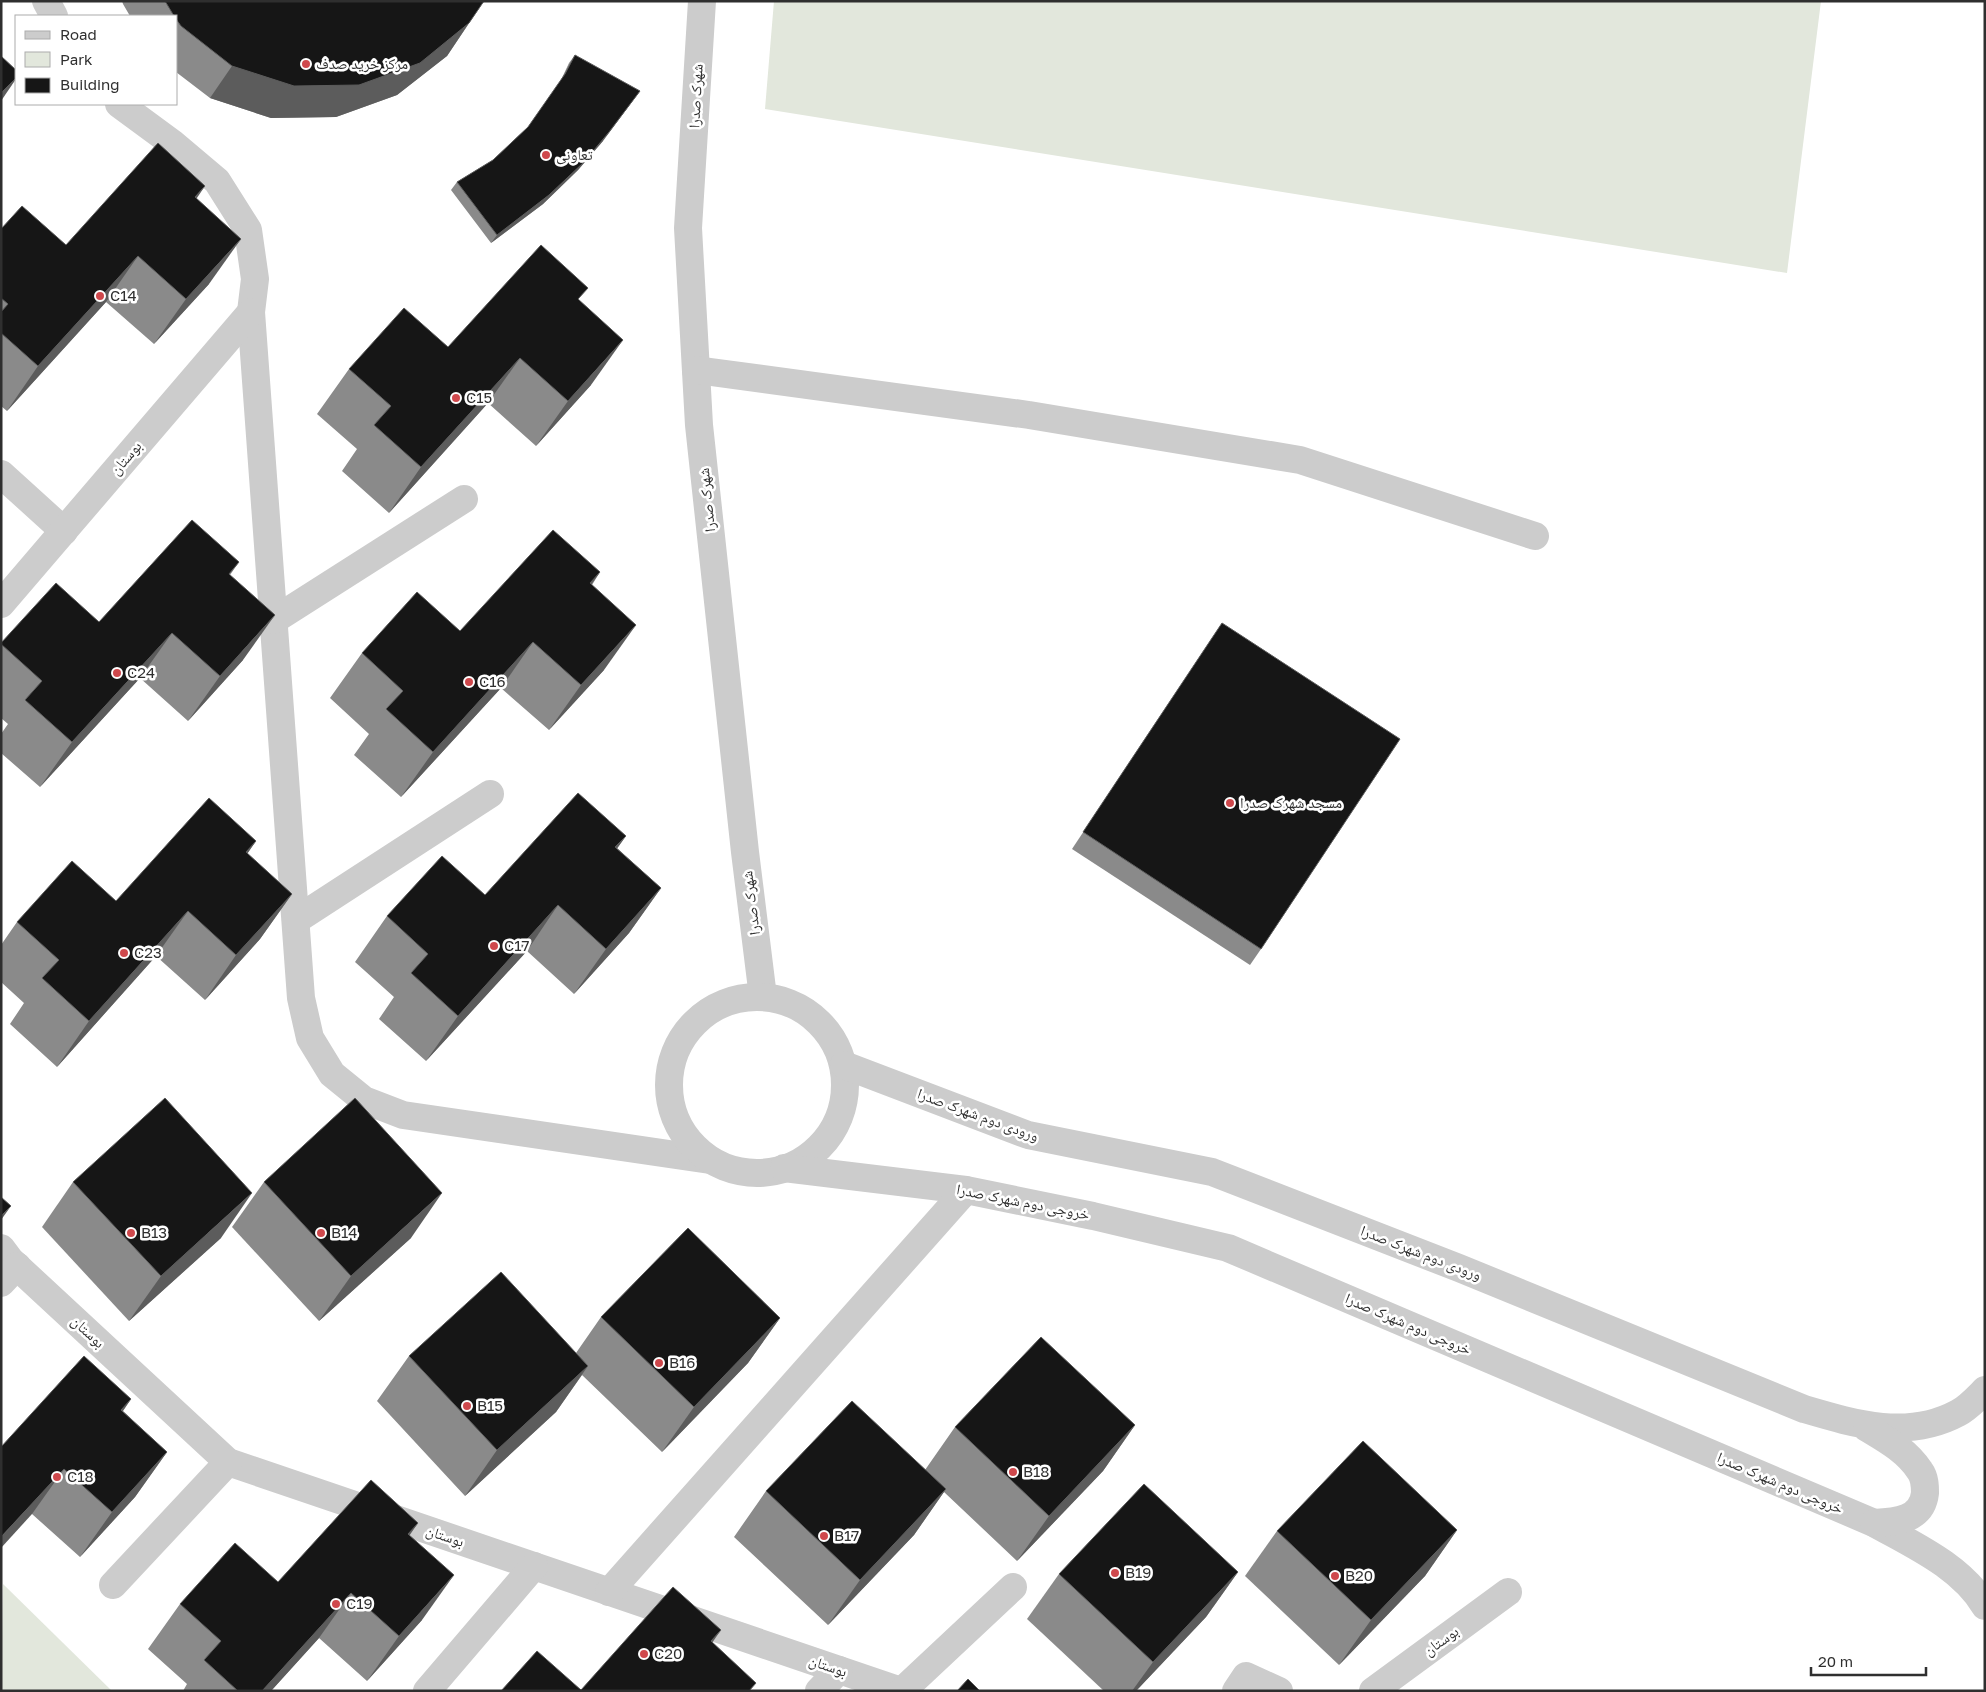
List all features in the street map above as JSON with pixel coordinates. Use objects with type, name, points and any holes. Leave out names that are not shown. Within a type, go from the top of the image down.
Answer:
[{"type":"street","points":[[46,1],[53,15]]},
{"type":"street","name":"شهرک صدرا","points":[[702,1],[688,228],[696,370],[700,435],[762,998]]},
{"type":"street","points":[[120,105],[172,143],[216,181],[248,230],[255,279],[252,312],[301,998],[310,1038],[332,1074],[364,1100],[403,1115],[710,1160]]},
{"type":"street","name":"بوستان","points":[[1,604],[252,312]]},
{"type":"street","points":[[696,370],[1029,415],[1300,460],[1535,536]]},
{"type":"street","points":[[1,474],[64,531]]},
{"type":"street","points":[[274,620],[464,499]]},
{"type":"street","points":[[296,920],[490,794]]},
{"type":"street","points":[[762,998],[788,1003],[810,1015],[831,1037],[844,1065],[846,1096],[837,1125],[819,1149],[784,1168],[764,1174],[734,1171],[710,1160],[690,1144],[676,1122],[670,1097],[670,1071],[678,1047],[693,1026],[713,1010],[737,1000],[762,998]]},
{"type":"street","name":"ورودی دوم شهرک صدرا","points":[[844,1065],[1028,1135],[1212,1172],[1459,1268],[1804,1409],[1862,1425],[1897,1429],[1926,1426],[1960,1413],[1985,1390]]},
{"type":"street","name":"خروجی دوم شهرک صدرا","points":[[784,1168],[966,1190],[1093,1216],[1228,1248],[1874,1523],[1923,1550],[1950,1569],[1979,1597],[1985,1606]]},
{"type":"street","points":[[608,1592],[966,1190]]},
{"type":"street","name":"بوستان","points":[[7,1266],[228,1462],[901,1691]]},
{"type":"street","points":[[1862,1425],[1895,1444],[1921,1472],[1925,1484],[1920,1508],[1911,1517],[1895,1522],[1874,1523]]},
{"type":"street","points":[[113,1585],[228,1462]]},
{"type":"street","points":[[427,1691],[534,1566]]},
{"type":"street","points":[[901,1691],[1013,1586]]},
{"type":"street","name":"بوستان","points":[[1372,1691],[1508,1592]]},
{"type":"street","points":[[820,1691],[839,1670]]},
{"type":"street","points":[[1236,1691],[1246,1676],[1279,1691]]},
{"type":"green space","points":[[774,1],[1821,1],[1787,273],[765,109]]},
{"type":"green space","points":[[3,1584],[112,1691],[1,1691]]},
{"type":"building","name":"مرکز خرید صدف","points":[[165,1],[484,1],[469,23],[420,63],[359,85],[294,86],[232,66],[181,26],[178,22],[178,15],[173,15]]},
{"type":"building","name":"تعاونی","points":[[575,55],[640,91],[584,162],[549,195],[497,235],[457,182],[493,160],[528,127],[565,74]]},
{"type":"building","points":[[1,56],[15,69],[15,79],[1,93]]},
{"type":"building","points":[[158,143],[205,186],[195,197],[241,239],[186,299],[138,256],[38,366],[1,333],[1,312],[8,304],[1,298],[1,229],[22,206],[66,245]]},
{"type":"building","points":[[541,245],[588,288],[578,299],[623,340],[568,401],[520,358],[421,467],[374,425],[391,406],[349,369],[404,308],[448,347]]},
{"type":"building","points":[[192,520],[239,562],[229,574],[275,615],[220,676],[172,633],[72,742],[25,700],[42,681],[1,643],[56,583],[99,622]]},
{"type":"building","points":[[553,530],[600,572],[590,583],[636,625],[581,685],[533,642],[433,752],[386,709],[403,691],[362,653],[417,592],[460,631]]},
{"type":"building","name":"مسجد شهرک صدرا","points":[[1222,623],[1400,739],[1261,949],[1083,832]]},
{"type":"building","points":[[578,793],[626,836],[615,847],[661,888],[606,949],[558,905],[458,1016],[411,973],[428,954],[387,916],[442,856],[485,895]]},
{"type":"building","points":[[209,798],[256,841],[246,852],[292,894],[236,955],[188,911],[89,1021],[42,978],[59,960],[17,922],[72,861],[116,901]]},
{"type":"building","points":[[165,1098],[252,1193],[161,1276],[73,1182]]},
{"type":"building","points":[[355,1098],[442,1193],[351,1276],[264,1182]]},
{"type":"building","points":[[1,1197],[11,1206],[1,1216]]},
{"type":"building","points":[[688,1228],[780,1318],[694,1407],[601,1317]]},
{"type":"building","points":[[501,1272],[588,1366],[497,1450],[409,1356]]},
{"type":"building","points":[[1041,1337],[1135,1425],[1049,1516],[955,1427]]},
{"type":"building","points":[[84,1356],[131,1399],[121,1410],[167,1452],[112,1512],[64,1469],[1,1537],[1,1447]]},
{"type":"building","points":[[852,1401],[946,1489],[860,1580],[766,1491]]},
{"type":"building","points":[[1363,1441],[1457,1530],[1371,1620],[1277,1531]]},
{"type":"building","points":[[371,1480],[418,1523],[408,1534],[454,1575],[399,1636],[351,1593],[262,1691],[238,1691],[204,1660],[221,1641],[180,1604],[235,1543],[278,1582]]},
{"type":"building","points":[[1144,1484],[1238,1572],[1153,1662],[1059,1574]]},
{"type":"building","points":[[673,1587],[721,1630],[711,1641],[756,1683],[749,1691],[501,1691],[537,1651],[581,1690]]},
{"type":"building","points":[[968,1679],[980,1691],[957,1691]]},
{"type":"place","name":"مرکز خرید صدف","points":[[306,64]]},
{"type":"place","name":"تعاونی","points":[[546,155]]},
{"type":"place","name":"C14","points":[[100,296]]},
{"type":"place","name":"C15","points":[[456,398]]},
{"type":"place","name":"C24","points":[[117,673]]},
{"type":"place","name":"C16","points":[[469,682]]},
{"type":"place","name":"مسجد شهرک صدرا","points":[[1230,803]]},
{"type":"place","name":"C17","points":[[494,946]]},
{"type":"place","name":"C23","points":[[124,953]]},
{"type":"place","name":"B13","points":[[131,1233]]},
{"type":"place","name":"B14","points":[[321,1233]]},
{"type":"place","name":"B16","points":[[659,1363]]},
{"type":"place","name":"B15","points":[[467,1406]]},
{"type":"place","name":"B18","points":[[1013,1472]]},
{"type":"place","name":"C18","points":[[57,1477]]},
{"type":"place","name":"B17","points":[[824,1536]]},
{"type":"place","name":"B19","points":[[1115,1573]]},
{"type":"place","name":"B20","points":[[1335,1576]]},
{"type":"place","name":"C19","points":[[336,1604]]},
{"type":"place","name":"C20","points":[[644,1654]]}]
